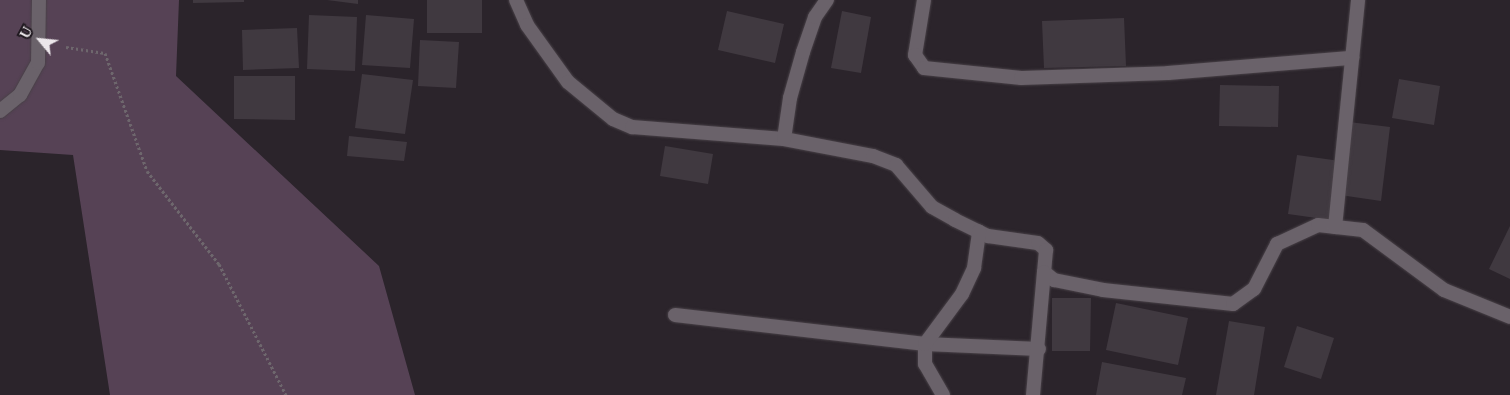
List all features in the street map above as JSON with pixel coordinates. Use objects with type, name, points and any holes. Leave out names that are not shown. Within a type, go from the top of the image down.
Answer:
[{"type":"street","points":[[0,111],[20,95],[38,63],[39,0]]},
{"type":"street","points":[[516,0],[527,25],[568,82],[613,119],[632,127],[784,139],[873,156],[896,165],[932,206],[980,231],[1038,243],[1046,250],[1039,349],[1033,395]]},
{"type":"street","points":[[784,139],[803,52],[815,17],[827,0]]},
{"type":"street","points":[[924,0],[915,55],[924,68],[1021,78],[1168,73],[1352,58]]},
{"type":"street","points":[[1335,227],[1358,0]]},
{"type":"street","points":[[1044,272],[1054,280],[1103,290],[1233,304],[1254,288],[1277,244],[1305,228],[1335,227],[1363,230],[1444,290],[1510,317]]},
{"type":"street","points":[[943,395],[925,364],[925,344],[962,294],[974,268],[980,231]]},
{"type":"street","points":[[675,315],[925,344],[1039,349]]},
{"type":"path","points":[[78,48],[105,53],[147,171],[219,264],[286,395]]},
{"type":"shaded area","points":[[0,0],[179,0],[176,76],[379,266],[415,395],[110,395],[73,155],[0,150]]},
{"type":"building","points":[[193,0],[244,0],[244,2],[193,3]]},
{"type":"building","points":[[327,0],[358,0],[358,4]]},
{"type":"building","points":[[427,0],[482,0],[482,33],[427,33]]},
{"type":"building","points":[[727,11],[784,24],[775,63],[718,50]]},
{"type":"building","points":[[842,11],[871,17],[861,73],[831,68]]},
{"type":"building","points":[[309,15],[357,17],[355,71],[307,69]]},
{"type":"building","points":[[366,15],[414,19],[410,68],[362,65]]},
{"type":"building","points":[[1124,18],[1126,66],[1044,68],[1042,21]]},
{"type":"building","points":[[297,28],[299,68],[243,70],[242,30]]},
{"type":"building","points":[[420,40],[459,42],[456,88],[418,86]]},
{"type":"building","points":[[362,74],[413,80],[405,134],[355,128]]},
{"type":"building","points":[[234,76],[295,76],[295,120],[234,119]]},
{"type":"building","points":[[1399,79],[1440,86],[1434,125],[1392,118]]},
{"type":"building","points":[[1220,85],[1279,86],[1278,127],[1219,126]]},
{"type":"building","points":[[1349,122],[1390,127],[1381,201],[1340,195]]},
{"type":"building","points":[[349,136],[407,142],[404,161],[347,156]]},
{"type":"building","points":[[665,146],[713,154],[708,184],[660,176]]},
{"type":"building","points":[[1297,155],[1340,161],[1331,220],[1288,214]]},
{"type":"building","points":[[1510,226],[1510,279],[1489,269]]},
{"type":"building","points":[[1052,298],[1091,298],[1090,351],[1052,351]]},
{"type":"building","points":[[1116,303],[1188,318],[1178,365],[1106,350]]},
{"type":"building","points":[[1229,321],[1265,327],[1254,395],[1216,395]]},
{"type":"building","points":[[1297,326],[1334,338],[1321,379],[1284,367]]},
{"type":"building","points":[[1102,362],[1186,378],[1182,395],[1096,395]]}]
